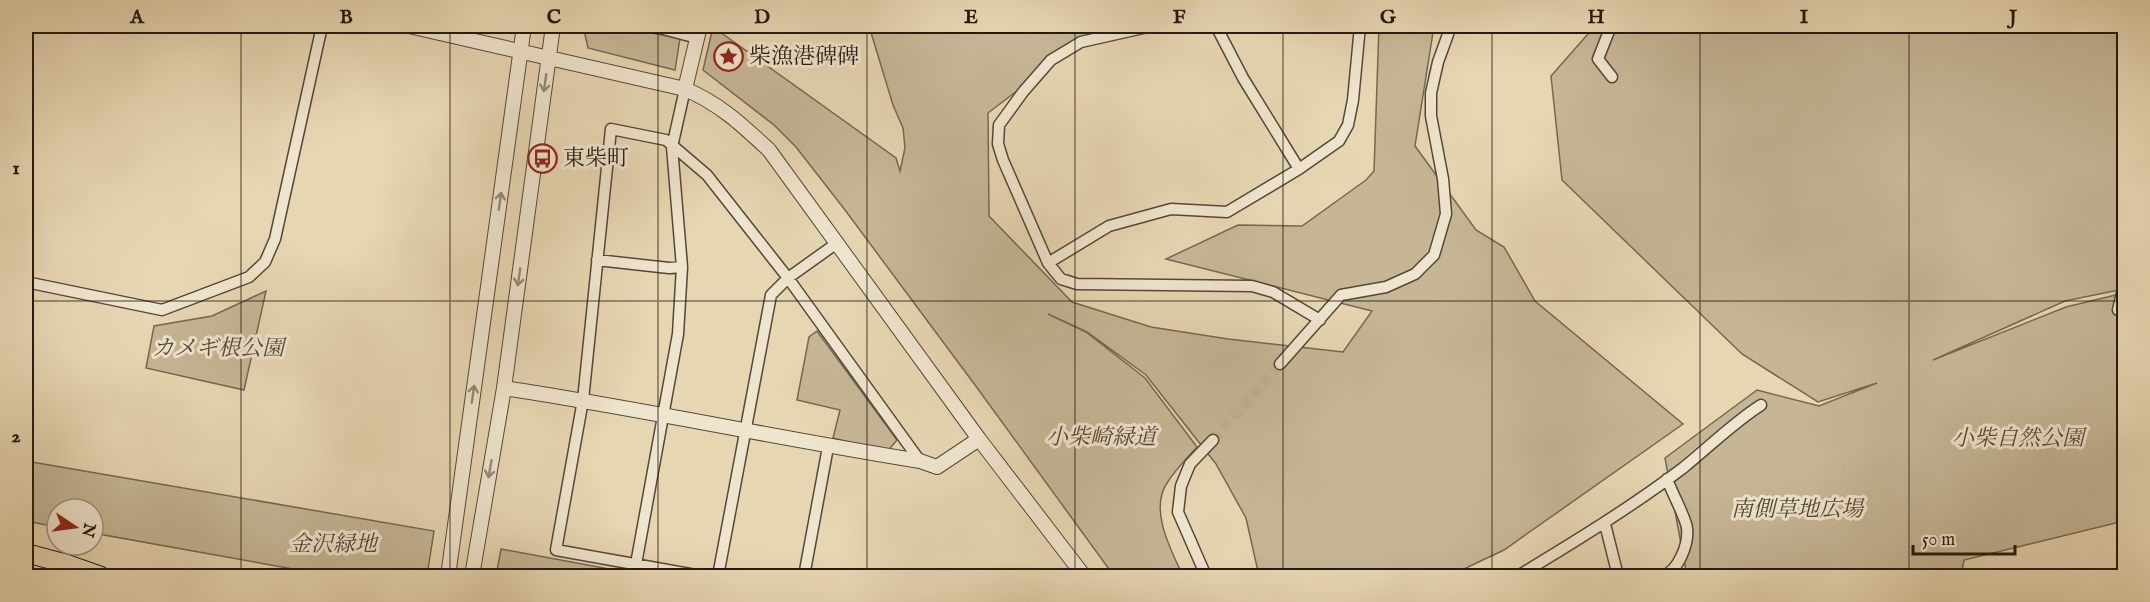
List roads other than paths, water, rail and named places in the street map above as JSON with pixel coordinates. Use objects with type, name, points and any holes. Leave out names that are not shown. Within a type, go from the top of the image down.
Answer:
[{"type":"highway","points":[[26,553],[101,576]]},
{"type":"street","points":[[26,282],[162,310],[249,277],[264,262],[275,239],[322,26]]},
{"type":"street","points":[[409,26],[685,89],[708,99],[734,118],[769,150],[979,439],[1084,576]]},
{"type":"street","points":[[448,576],[524,26]]},
{"type":"street","points":[[472,576],[504,388],[553,26]]},
{"type":"street","points":[[636,564],[678,334],[682,267],[672,147],[698,32],[652,26]]},
{"type":"street","points":[[1152,26],[1081,42],[1051,60],[1023,92],[999,125],[998,144],[1003,160],[1048,263],[1061,279],[1077,284],[1252,286],[1273,292],[1320,320]]},
{"type":"street","points":[[1216,26],[1243,78],[1299,169]]},
{"type":"street","points":[[1048,263],[1109,226],[1172,209],[1227,212],[1299,169],[1339,141],[1348,124],[1353,100],[1360,26]]},
{"type":"street","points":[[1280,364],[1341,295],[1386,287],[1415,274],[1434,255],[1446,214],[1443,179],[1431,116],[1431,93],[1438,62],[1451,26]]},
{"type":"street","points":[[1611,26],[1598,59],[1612,77]]},
{"type":"street","points":[[701,576],[556,550],[583,400],[611,129],[666,140],[708,175],[788,278],[920,461]]},
{"type":"street","points":[[718,576],[771,296],[788,278],[837,243]]},
{"type":"street","points":[[597,260],[669,268],[682,267]]},
{"type":"street","points":[[2118,310],[2124,285]]},
{"type":"street","points":[[504,388],[583,400],[828,447],[920,461],[937,467],[979,439]]},
{"type":"street","points":[[1518,576],[1605,524],[1761,405]]},
{"type":"street","points":[[1206,576],[1178,512],[1181,486],[1190,464],[1213,440]]},
{"type":"street","points":[[804,576],[828,447]]},
{"type":"street","points":[[1662,576],[1667,575],[1682,558],[1687,528],[1666,479]]},
{"type":"street","points":[[1605,524],[1618,576]]},
{"type":"tunnel","points":[[1213,440],[1280,364]]},
{"type":"place","name":"柴漁港碑碑","points":[[728,57]]},
{"type":"place","name":"東柴町","points":[[542,159]]},
{"type":"park label","name":"カメギ根公園","points":[[218,349]]},
{"type":"park label","name":"小柴崎緑道","points":[[1101,438]]},
{"type":"park label","name":"小柴自然公園","points":[[2018,439]]},
{"type":"park label","name":"南側草地広場","points":[[1797,510]]},
{"type":"park label","name":"金沢緑地","points":[[333,545]]}]
